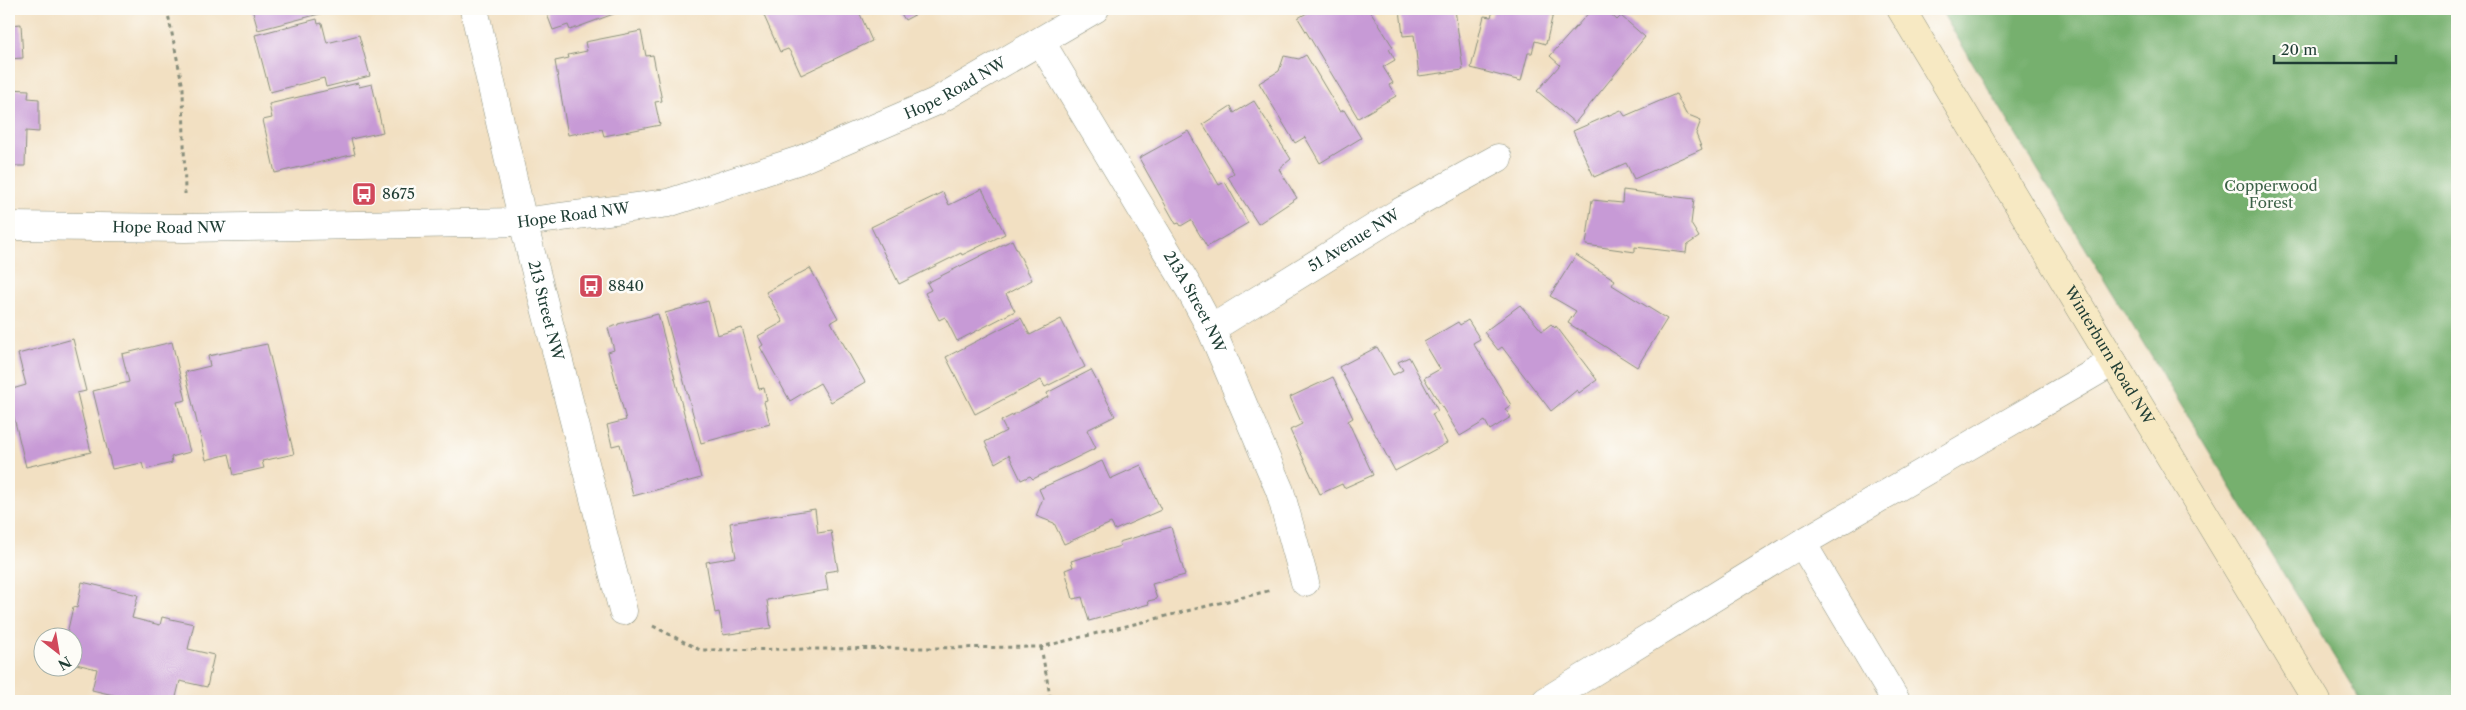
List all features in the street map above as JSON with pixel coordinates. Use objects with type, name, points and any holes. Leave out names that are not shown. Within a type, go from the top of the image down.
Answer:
[{"type":"main road","name":"Winterburn Road NW","points":[[1901,9],[2318,701]]},
{"type":"street","name":"213 Street NW","points":[[474,9],[523,222],[623,611]]},
{"type":"street","name":"Hope Road NW","points":[[9,226],[185,228],[523,222],[668,203],[800,160],[935,102],[1041,42],[1094,9]]},
{"type":"street","name":"213A Street NW","points":[[1041,42],[1189,288],[1211,328],[1280,491],[1305,582]]},
{"type":"street","name":"51 Avenue NW","points":[[1211,328],[1400,212],[1498,158]]},
{"type":"street","points":[[1546,701],[1802,543],[2113,362]]},
{"type":"street","points":[[1802,543],[1896,701]]},
{"type":"path","points":[[167,9],[183,88],[185,228]]},
{"type":"path","points":[[623,611],[700,650],[1041,647],[1305,582]]},
{"type":"path","points":[[1041,647],[1051,701]]},
{"type":"green space","name":"Copperwood Forest","points":[[1940,9],[2457,9],[2457,701],[2361,701]]},
{"type":"building","points":[[252,9],[322,9],[323,13],[258,30]]},
{"type":"building","points":[[545,9],[627,9],[570,30],[568,25],[553,30]]},
{"type":"building","points":[[761,9],[870,9],[860,14],[872,41],[801,75],[788,49],[780,52]]},
{"type":"building","points":[[898,9],[926,9],[905,20]]},
{"type":"building","points":[[1314,9],[1369,9],[1393,47],[1389,49],[1395,60],[1383,67],[1393,83],[1389,85],[1396,96],[1358,118],[1298,18]]},
{"type":"building","points":[[1400,9],[1455,9],[1463,70],[1419,76],[1414,35],[1403,36]]},
{"type":"building","points":[[1494,9],[1554,9],[1546,44],[1535,41],[1532,53],[1528,53],[1521,81],[1471,68],[1484,16],[1491,17]]},
{"type":"building","points":[[1592,9],[1605,9],[1617,20],[1621,16],[1645,37],[1575,123],[1537,91],[1560,65],[1550,56]]},
{"type":"building","points":[[317,19],[318,24],[322,23],[327,43],[359,35],[370,76],[326,87],[324,78],[270,92],[255,35]]},
{"type":"building","points":[[21,24],[23,58],[9,59],[9,25]]},
{"type":"building","points":[[641,31],[646,56],[653,55],[662,101],[655,102],[660,125],[604,136],[602,129],[568,135],[555,61],[569,58],[568,55],[587,51],[585,42]]},
{"type":"building","points":[[1306,55],[1340,112],[1344,110],[1361,138],[1320,163],[1305,137],[1295,143],[1259,83],[1279,71],[1284,56],[1299,59]]},
{"type":"building","points":[[358,83],[359,87],[372,84],[383,132],[351,139],[355,154],[275,173],[263,120],[272,118],[269,104]]},
{"type":"building","points":[[9,89],[29,90],[28,98],[39,99],[39,132],[26,131],[25,166],[9,166]]},
{"type":"building","points":[[1676,94],[1686,114],[1701,120],[1696,134],[1702,149],[1634,179],[1626,163],[1594,177],[1573,131],[1621,110],[1625,116]]},
{"type":"building","points":[[1254,101],[1291,159],[1279,169],[1297,198],[1258,224],[1228,177],[1234,173],[1203,124],[1231,106],[1234,113]]},
{"type":"building","points":[[1188,131],[1219,185],[1225,182],[1248,223],[1207,247],[1191,220],[1181,226],[1179,223],[1176,224],[1139,158]]},
{"type":"building","points":[[982,189],[1005,234],[962,255],[961,253],[899,284],[871,227],[943,192],[949,205]]},
{"type":"building","points":[[1623,190],[1694,199],[1691,224],[1699,237],[1687,245],[1686,253],[1635,247],[1635,252],[1586,245],[1592,200],[1622,203]]},
{"type":"building","points":[[1012,240],[1032,280],[1006,294],[1015,311],[957,341],[945,317],[939,320],[925,293],[931,290],[927,283]]},
{"type":"building","points":[[1576,255],[1615,280],[1612,285],[1667,319],[1637,367],[1568,323],[1576,311],[1550,296]]},
{"type":"building","points":[[810,268],[838,318],[831,322],[865,382],[831,402],[820,383],[790,401],[760,347],[763,345],[758,336],[783,322],[766,292]]},
{"type":"building","points":[[708,301],[717,335],[742,328],[759,389],[764,388],[767,401],[764,402],[770,424],[701,443],[665,313]]},
{"type":"building","points":[[1520,305],[1542,331],[1551,324],[1555,328],[1556,326],[1597,380],[1579,393],[1577,390],[1551,411],[1502,347],[1498,350],[1484,332]]},
{"type":"building","points":[[658,314],[701,478],[633,496],[620,444],[612,446],[607,425],[626,420],[608,352],[614,350],[608,328]]},
{"type":"building","points":[[1021,318],[1030,335],[1061,319],[1085,367],[1045,387],[1041,380],[975,414],[946,357]]},
{"type":"building","points":[[1468,320],[1480,339],[1473,343],[1511,405],[1505,409],[1511,417],[1490,430],[1485,421],[1460,436],[1424,378],[1440,369],[1424,342],[1458,322],[1460,325]]},
{"type":"building","points":[[73,339],[86,391],[77,393],[91,452],[26,467],[9,397],[9,390],[26,385],[18,354]]},
{"type":"building","points":[[172,342],[186,400],[177,402],[190,452],[171,457],[172,463],[144,470],[142,463],[112,469],[93,391],[129,382],[122,354]]},
{"type":"building","points":[[267,344],[294,454],[262,461],[264,468],[234,475],[229,454],[206,460],[185,372],[210,366],[208,356]]},
{"type":"building","points":[[1377,347],[1393,375],[1403,370],[1398,362],[1409,357],[1438,411],[1432,414],[1447,443],[1395,471],[1339,367]]},
{"type":"building","points":[[1091,370],[1115,416],[1087,430],[1096,448],[1033,479],[1030,476],[1021,480],[1009,455],[995,463],[985,442],[1006,431],[1001,421],[1048,397],[1047,393]]},
{"type":"building","points":[[1333,377],[1353,418],[1348,421],[1373,475],[1344,488],[1342,484],[1320,494],[1290,430],[1302,424],[1290,397]]},
{"type":"building","points":[[1102,461],[1110,479],[1141,465],[1161,510],[1115,530],[1111,523],[1064,544],[1054,523],[1036,516],[1043,498],[1039,489]]},
{"type":"building","points":[[815,509],[818,533],[831,531],[838,570],[825,572],[828,590],[767,600],[771,628],[723,635],[719,612],[715,613],[706,562],[736,557],[730,523]]},
{"type":"building","points":[[1171,527],[1185,575],[1152,584],[1157,599],[1148,601],[1149,604],[1089,621],[1082,597],[1073,599],[1065,570],[1073,567],[1071,561],[1120,546],[1119,542]]},
{"type":"building","points":[[82,582],[138,595],[132,618],[160,625],[162,617],[194,624],[188,649],[214,655],[207,687],[180,681],[175,701],[139,701],[92,690],[97,669],[82,665],[82,628],[68,628],[73,607],[77,608]]},
{"type":"place","name":"8675","points":[[364,194]]},
{"type":"place","name":"8840","points":[[591,286]]}]
